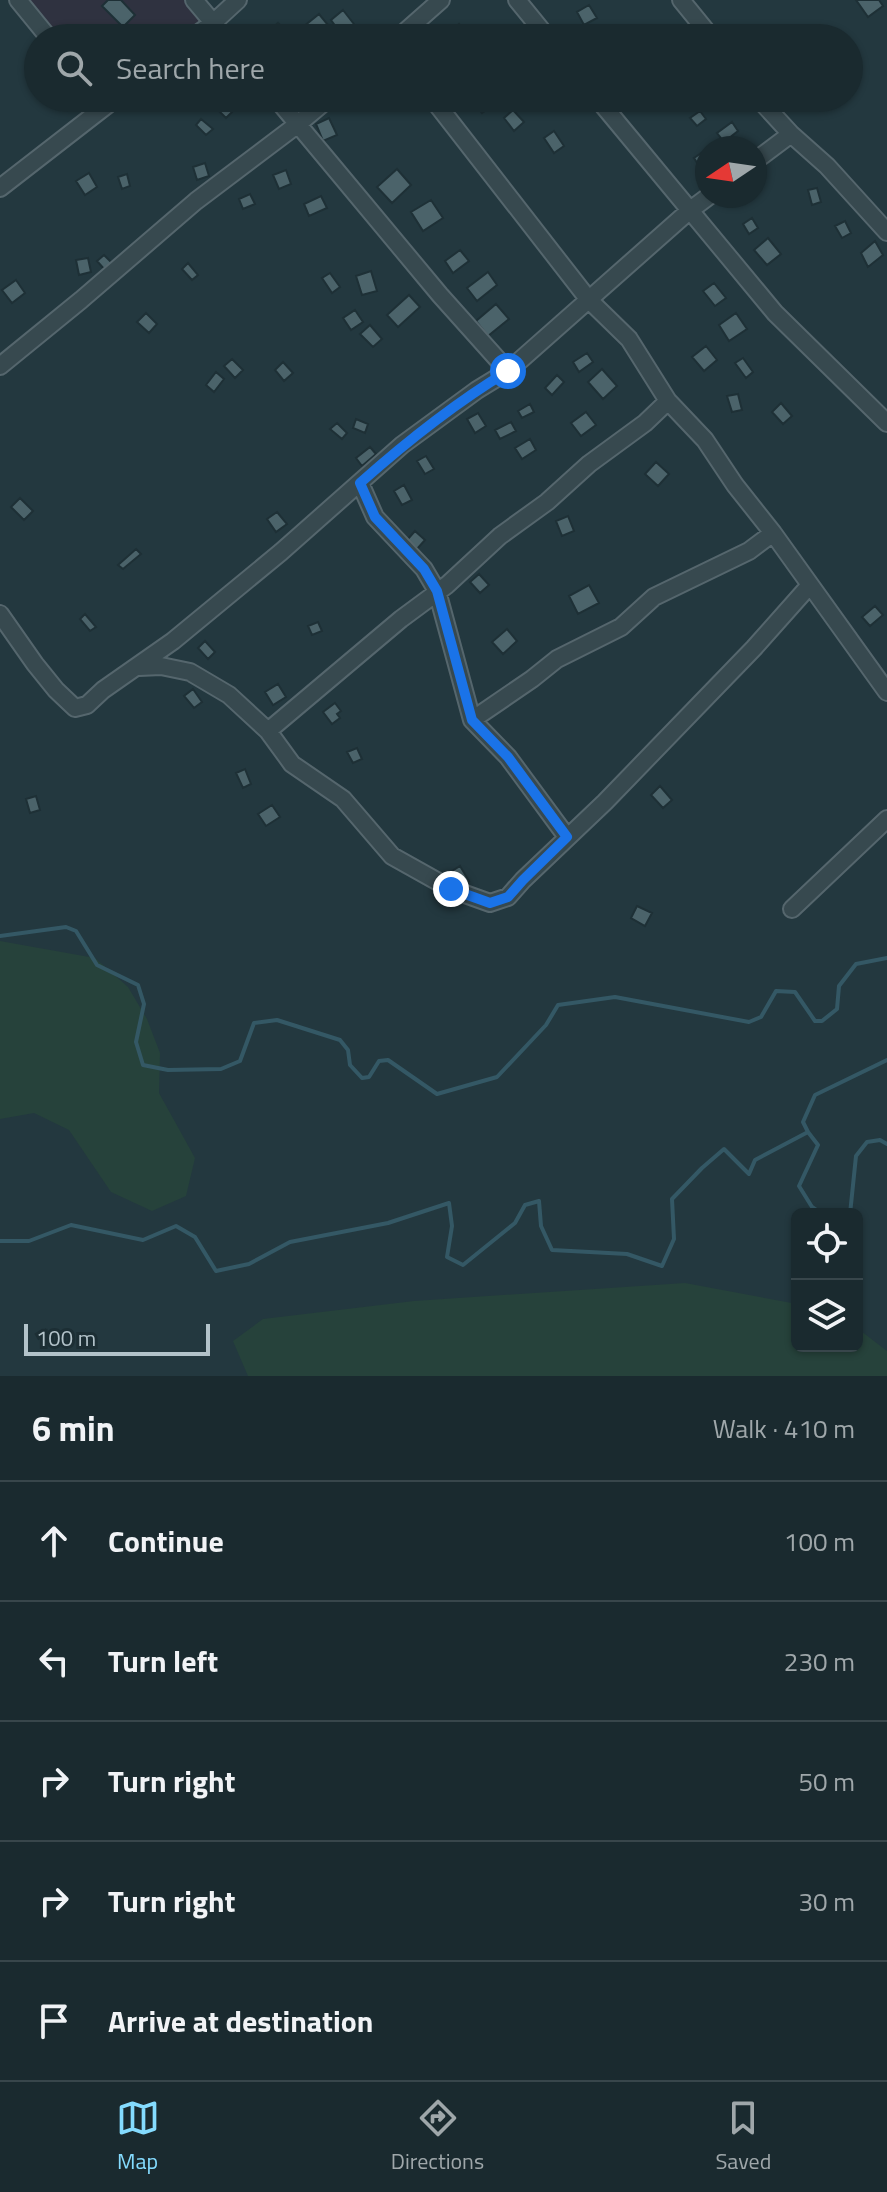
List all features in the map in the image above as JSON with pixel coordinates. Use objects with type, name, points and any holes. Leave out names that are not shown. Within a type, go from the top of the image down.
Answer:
[{"type":"street","points":[[18,0],[38,24]]},
{"type":"street","points":[[194,0],[213,23],[238,0]]},
{"type":"street","points":[[414,24],[441,0]]},
{"type":"street","points":[[517,0],[537,24]]},
{"type":"street","points":[[681,0],[701,24]]},
{"type":"street","points":[[0,188],[94,112]]},
{"type":"street","points":[[288,112],[440,295],[508,371]]},
{"type":"street","points":[[0,366],[196,201],[312,112]]},
{"type":"street","points":[[443,112],[589,300],[629,339],[668,401],[705,440],[887,692]]},
{"type":"street","points":[[608,112],[775,313],[887,423]]},
{"type":"street","points":[[771,112],[827,166],[887,232]]},
{"type":"street","points":[[767,152],[791,134]]},
{"type":"street","points":[[0,614],[56,690],[75,708],[87,705],[281,552],[402,445],[508,371],[695,206]]},
{"type":"street","points":[[268,731],[363,650],[447,585],[500,536],[547,502],[668,401]]},
{"type":"street","points":[[360,483],[375,517],[424,569],[437,591],[472,720],[508,757],[567,837]]},
{"type":"street","points":[[472,720],[557,659],[621,627],[654,597],[749,551],[773,533]]},
{"type":"street","points":[[138,667],[161,666],[190,672],[229,695],[268,731],[292,764],[343,799],[392,856],[451,889],[490,903],[508,897],[605,802],[754,648],[810,585]]},
{"type":"street","points":[[792,909],[887,819]]},
{"type":"shaded area","points":[[27,0],[185,0],[201,19],[195,24],[48,24]]},
{"type":"green space","points":[[0,941],[95,958],[128,987],[147,1019],[160,1053],[159,1093],[195,1158],[186,1196],[152,1211],[111,1192],[69,1130],[34,1113],[0,1119]]},
{"type":"green space","points":[[685,1283],[791,1303],[791,1352],[863,1352],[863,1333],[887,1351],[887,1376],[248,1376],[233,1341],[263,1319],[414,1301]]},
{"type":"building","points":[[108,0],[121,0],[135,15],[126,24],[120,24],[102,6]]},
{"type":"building","points":[[856,0],[879,0],[883,6],[868,17]]},
{"type":"building","points":[[589,5],[597,18],[583,24],[577,12]]},
{"type":"building","points":[[343,10],[354,24],[334,24],[331,20]]},
{"type":"building","points":[[319,14],[327,24],[307,24]]},
{"type":"building","points":[[515,112],[524,122],[514,131],[504,118]]},
{"type":"building","points":[[701,112],[706,119],[697,126],[690,118]]},
{"type":"building","points":[[329,118],[337,135],[323,141],[316,124]]},
{"type":"building","points":[[201,119],[213,129],[206,135],[196,125]]},
{"type":"building","points":[[732,122],[738,131],[732,136],[719,136],[717,133]]},
{"type":"building","points":[[554,131],[564,146],[554,153],[544,138]]},
{"type":"building","points":[[205,163],[209,176],[197,180],[193,167]]},
{"type":"building","points":[[397,169],[411,185],[392,203],[377,187]]},
{"type":"building","points":[[286,170],[291,184],[279,189],[273,175]]},
{"type":"building","points":[[89,173],[97,187],[85,195],[76,181]]},
{"type":"building","points":[[127,174],[130,186],[122,189],[118,177]]},
{"type":"building","points":[[817,188],[821,202],[812,205],[808,190]]},
{"type":"building","points":[[250,194],[255,204],[243,209],[239,199]]},
{"type":"building","points":[[321,196],[327,208],[309,216],[304,204]]},
{"type":"building","points":[[431,200],[443,218],[423,231],[411,212]]},
{"type":"building","points":[[752,218],[758,228],[749,234],[743,224]]},
{"type":"building","points":[[845,221],[851,233],[842,238],[835,226]]},
{"type":"building","points":[[768,238],[781,254],[767,265],[754,250]]},
{"type":"building","points":[[875,241],[883,255],[868,267],[861,253]]},
{"type":"building","points":[[460,250],[469,261],[453,273],[445,261]]},
{"type":"building","points":[[104,255],[112,263],[105,270],[97,261]]},
{"type":"building","points":[[88,258],[91,272],[79,275],[76,260]]},
{"type":"building","points":[[188,263],[198,275],[192,280],[182,269]]},
{"type":"building","points":[[371,271],[377,291],[362,295],[356,276]]},
{"type":"building","points":[[488,272],[497,285],[477,301],[467,288]]},
{"type":"building","points":[[330,273],[340,287],[332,293],[322,278]]},
{"type":"building","points":[[16,280],[25,293],[12,303],[2,290]]},
{"type":"building","points":[[714,283],[726,298],[715,306],[703,291]]},
{"type":"building","points":[[409,295],[420,307],[398,327],[387,315]]},
{"type":"building","points":[[496,304],[509,319],[488,336],[476,321]]},
{"type":"building","points":[[355,310],[363,322],[351,330],[343,318]]},
{"type":"building","points":[[146,313],[157,324],[149,333],[137,322]]},
{"type":"building","points":[[736,313],[747,329],[729,341],[719,325]]},
{"type":"building","points":[[370,325],[382,339],[373,347],[360,334]]},
{"type":"building","points":[[706,346],[717,360],[704,371],[692,357]]},
{"type":"building","points":[[587,353],[593,362],[579,372],[573,362]]},
{"type":"building","points":[[743,358],[753,372],[746,378],[735,363]]},
{"type":"building","points":[[232,359],[243,370],[235,378],[224,366]]},
{"type":"building","points":[[283,362],[293,373],[284,381],[275,370]]},
{"type":"building","points":[[602,369],[617,386],[603,399],[588,382]]},
{"type":"building","points":[[216,372],[224,379],[214,392],[206,385]]},
{"type":"building","points":[[557,375],[564,382],[552,395],[545,388]]},
{"type":"building","points":[[738,394],[742,410],[732,412],[727,396]]},
{"type":"building","points":[[781,403],[792,416],[783,424],[772,412]]},
{"type":"building","points":[[530,404],[534,412],[522,418],[518,411]]},
{"type":"building","points":[[586,412],[596,425],[581,436],[571,423]]},
{"type":"building","points":[[478,413],[486,426],[475,433],[467,419]]},
{"type":"building","points":[[356,419],[368,424],[365,433],[353,428]]},
{"type":"building","points":[[511,422],[516,431],[500,439],[495,430]]},
{"type":"building","points":[[337,423],[347,433],[342,439],[330,429]]},
{"type":"building","points":[[530,439],[536,450],[522,459],[515,448]]},
{"type":"building","points":[[370,447],[376,454],[362,466],[356,458]]},
{"type":"building","points":[[426,456],[434,469],[425,474],[417,461]]},
{"type":"building","points":[[656,462],[669,474],[658,486],[645,474]]},
{"type":"building","points":[[404,485],[412,500],[402,505],[394,491]]},
{"type":"building","points":[[20,498],[33,511],[24,520],[11,507]]},
{"type":"building","points":[[277,512],[287,524],[276,532],[267,519]]},
{"type":"building","points":[[568,516],[574,531],[562,536],[556,521]]},
{"type":"building","points":[[415,531],[425,540],[417,549],[407,540]]},
{"type":"building","points":[[136,549],[141,554],[123,569],[118,565]]},
{"type":"building","points":[[479,574],[489,585],[480,593],[470,582]]},
{"type":"building","points":[[589,585],[599,603],[578,614],[569,596]]},
{"type":"building","points":[[875,606],[883,615],[870,626],[862,617]]},
{"type":"building","points":[[85,614],[96,627],[90,631],[80,619]]},
{"type":"building","points":[[318,622],[322,631],[312,635],[308,626]]},
{"type":"building","points":[[507,629],[517,641],[503,654],[492,642]]},
{"type":"building","points":[[205,641],[215,652],[208,659],[198,648]]},
{"type":"building","points":[[278,684],[286,697],[273,705],[265,692]]},
{"type":"building","points":[[193,689],[202,702],[194,708],[184,696]]},
{"type":"building","points":[[335,703],[341,711],[337,714],[340,718],[332,724],[323,712]]},
{"type":"building","points":[[357,748],[362,759],[353,763],[347,752]]},
{"type":"building","points":[[245,769],[251,784],[243,788],[236,773]]},
{"type":"building","points":[[660,786],[672,800],[663,808],[651,795]]},
{"type":"building","points":[[36,796],[40,810],[30,813],[26,799]]},
{"type":"building","points":[[272,805],[280,817],[266,826],[258,814]]},
{"type":"building","points":[[460,866],[469,881],[458,887],[449,873]]},
{"type":"building","points":[[637,906],[652,913],[645,926],[631,918]]},
{"type":"waterway","points":[[0,936],[66,927],[76,931],[97,965],[138,985],[144,1004],[136,1042],[143,1065],[168,1070],[221,1069],[240,1061],[254,1023],[277,1020],[340,1040],[348,1050],[350,1065],[362,1078],[369,1077],[379,1061],[388,1060],[437,1094],[497,1077],[546,1025],[558,1005],[615,997],[749,1022],[761,1017],[776,991],[795,992],[815,1021],[822,1021],[837,1009],[839,986],[856,964],[887,958]]},
{"type":"waterway","points":[[808,1132],[803,1122],[815,1095],[887,1060]]},
{"type":"waterway","points":[[0,1241],[29,1241],[71,1225],[143,1240],[176,1226],[195,1237],[216,1271],[249,1264],[290,1242],[388,1223],[449,1203],[452,1226],[447,1257],[463,1265],[515,1223],[525,1205],[539,1201],[541,1226],[552,1250],[627,1254],[662,1266],[674,1239],[672,1199],[702,1168],[724,1149],[749,1174],[755,1160],[808,1132],[818,1145],[799,1186],[813,1208]]},
{"type":"waterway","points":[[851,1208],[856,1156],[867,1142],[880,1140],[887,1144]]},
{"type":"route","points":[[451,889],[490,903],[508,897],[567,837],[508,757],[472,720],[437,591],[424,569],[375,517],[360,483],[402,445],[508,371]]}]
